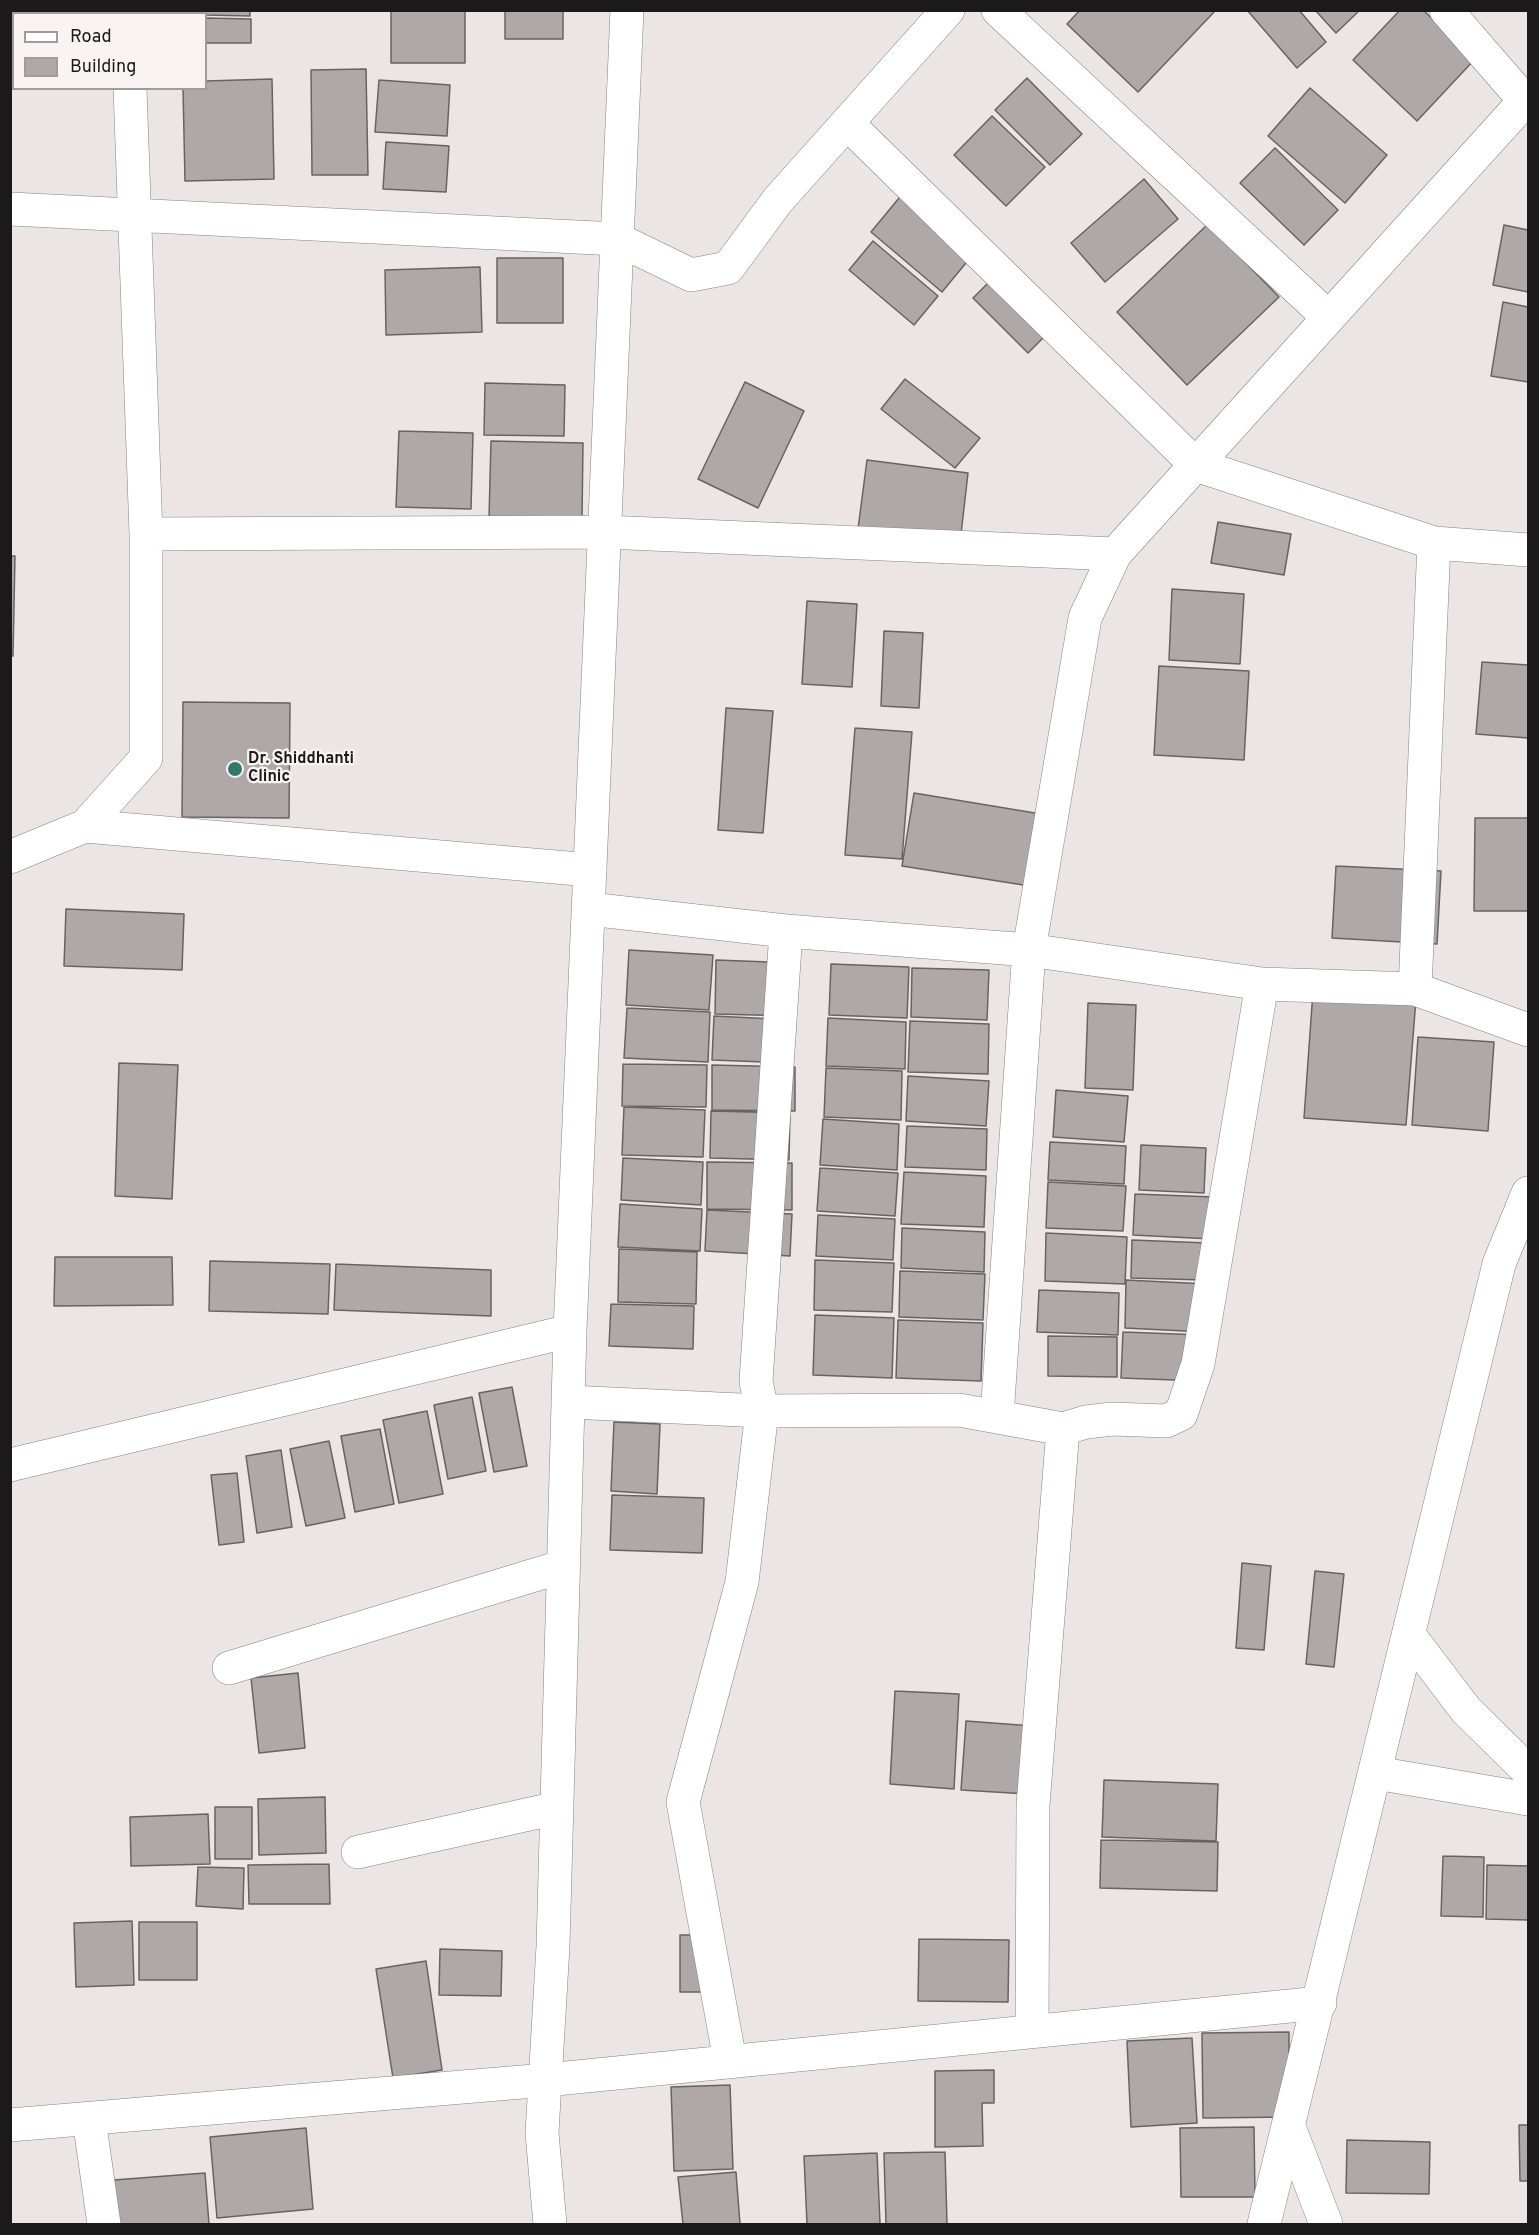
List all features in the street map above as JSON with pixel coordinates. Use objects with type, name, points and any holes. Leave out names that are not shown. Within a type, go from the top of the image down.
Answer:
[{"type":"street","points":[[550,2224],[542,2133],[553,1946],[570,1331],[627,10]]},
{"type":"street","points":[[10,209],[617,239],[691,275],[728,268],[778,200],[948,10]]},
{"type":"street","points":[[998,10],[1328,317]]},
{"type":"street","points":[[997,1416],[1029,950],[1085,618],[1115,554],[1527,99],[1446,10]]},
{"type":"street","points":[[10,857],[85,826],[146,758],[146,534],[130,90]]},
{"type":"street","points":[[848,124],[1196,465],[1434,543],[1528,550]]},
{"type":"street","points":[[146,534],[605,532],[1115,554]]},
{"type":"street","points":[[1414,989],[1434,543]]},
{"type":"street","points":[[85,826],[590,870]]},
{"type":"street","points":[[589,909],[786,931],[1029,950],[1262,984],[1414,989],[1528,1030]]},
{"type":"street","points":[[730,2061],[683,1802],[742,1581],[762,1410],[756,1381],[786,931]]},
{"type":"street","points":[[569,1402],[762,1410],[959,1410],[1064,1429],[1086,1422],[1112,1419],[1166,1421],[1181,1414],[1198,1364],[1262,984]]},
{"type":"street","points":[[1264,2224],[1290,2127],[1499,1264],[1528,1193]]},
{"type":"street","points":[[10,1465],[570,1331]]},
{"type":"street","points":[[1032,2031],[1033,1805],[1064,1429]]},
{"type":"street","points":[[229,1668],[564,1566]]},
{"type":"street","points":[[1409,1635],[1466,1710],[1528,1771]]},
{"type":"street","points":[[1376,1773],[1528,1799]]},
{"type":"street","points":[[358,1852],[556,1808]]},
{"type":"street","points":[[10,2125],[546,2080],[1320,2003]]},
{"type":"street","points":[[89,2119],[104,2224]]},
{"type":"street","points":[[1290,2127],[1326,2224]]},
{"type":"building","points":[[202,10],[250,10],[250,16],[207,15],[207,12]]},
{"type":"building","points":[[391,10],[465,10],[465,63],[391,63]]},
{"type":"building","points":[[505,10],[563,10],[563,39],[505,39]]},
{"type":"building","points":[[1080,10],[1216,10],[1138,92],[1067,24]]},
{"type":"building","points":[[1247,10],[1299,10],[1326,42],[1297,68]]},
{"type":"building","points":[[1315,10],[1360,10],[1336,33]]},
{"type":"building","points":[[1400,10],[1423,10],[1475,59],[1417,121],[1353,60]]},
{"type":"building","points":[[207,18],[251,19],[251,43],[207,43]]},
{"type":"building","points":[[366,69],[368,175],[312,175],[311,70]]},
{"type":"building","points":[[1027,78],[1082,134],[1050,165],[995,110]]},
{"type":"building","points":[[272,79],[274,179],[185,181],[183,90],[207,90],[207,81]]},
{"type":"building","points":[[379,80],[450,85],[447,136],[375,132]]},
{"type":"building","points":[[1310,88],[1387,155],[1345,203],[1268,136]]},
{"type":"building","points":[[992,116],[1045,167],[1006,206],[954,155]]},
{"type":"building","points":[[386,142],[449,146],[446,192],[383,189]]},
{"type":"building","points":[[1275,148],[1338,210],[1304,245],[1240,183]]},
{"type":"building","points":[[1144,179],[1178,219],[1105,282],[1071,243]]},
{"type":"building","points":[[904,192],[975,252],[942,292],[871,232]]},
{"type":"building","points":[[1208,224],[1279,297],[1187,385],[1117,312]]},
{"type":"building","points":[[1504,225],[1528,230],[1528,292],[1493,285]]},
{"type":"building","points":[[873,241],[938,296],[914,325],[849,270]]},
{"type":"building","points":[[497,258],[563,258],[563,323],[497,323]]},
{"type":"building","points":[[480,267],[482,332],[386,335],[385,270]]},
{"type":"building","points":[[997,274],[1052,329],[1028,353],[973,298]]},
{"type":"building","points":[[1503,302],[1528,307],[1528,382],[1491,376]]},
{"type":"building","points":[[905,379],[980,438],[955,468],[881,409]]},
{"type":"building","points":[[745,382],[804,411],[758,508],[698,479]]},
{"type":"building","points":[[485,383],[565,385],[564,436],[484,435]]},
{"type":"building","points":[[399,431],[473,433],[471,509],[396,507]]},
{"type":"building","points":[[491,441],[583,443],[582,520],[489,518]]},
{"type":"building","points":[[867,460],[968,473],[960,543],[858,529]]},
{"type":"building","points":[[1218,522],[1291,534],[1284,575],[1211,563]]},
{"type":"building","points":[[10,556],[15,556],[13,656],[10,656]]},
{"type":"building","points":[[1172,589],[1244,594],[1240,664],[1169,660]]},
{"type":"building","points":[[807,601],[857,604],[852,687],[802,684]]},
{"type":"building","points":[[884,631],[923,633],[919,708],[881,706]]},
{"type":"building","points":[[1482,662],[1528,665],[1528,738],[1476,734]]},
{"type":"building","points":[[1159,666],[1249,671],[1244,760],[1154,755]]},
{"type":"building","points":[[183,702],[290,703],[289,818],[182,817]]},
{"type":"building","points":[[726,708],[773,711],[763,833],[718,830]]},
{"type":"building","points":[[855,728],[912,732],[902,859],[845,855]]},
{"type":"building","points":[[914,793],[1041,814],[1030,886],[902,866]]},
{"type":"building","points":[[1475,818],[1528,818],[1528,911],[1474,911]]},
{"type":"building","points":[[1336,866],[1441,871],[1437,944],[1332,938]]},
{"type":"building","points":[[66,909],[184,914],[182,970],[64,966]]},
{"type":"building","points":[[629,950],[713,955],[709,1010],[626,1005]]},
{"type":"building","points":[[716,960],[796,963],[794,1016],[715,1014]]},
{"type":"building","points":[[831,964],[909,967],[907,1018],[829,1015]]},
{"type":"building","points":[[912,968],[989,970],[987,1020],[911,1017]]},
{"type":"building","points":[[1313,991],[1416,999],[1406,1125],[1304,1118]]},
{"type":"building","points":[[1088,1003],[1136,1005],[1133,1090],[1085,1088]]},
{"type":"building","points":[[627,1008],[710,1012],[708,1062],[624,1058]]},
{"type":"building","points":[[714,1016],[794,1020],[791,1063],[712,1060]]},
{"type":"building","points":[[828,1018],[906,1022],[905,1069],[826,1066]]},
{"type":"building","points":[[910,1021],[989,1024],[988,1074],[908,1072]]},
{"type":"building","points":[[1418,1037],[1494,1042],[1488,1131],[1412,1125]]},
{"type":"building","points":[[119,1063],[178,1065],[172,1199],[115,1196]]},
{"type":"building","points":[[623,1064],[707,1065],[706,1107],[622,1106]]},
{"type":"building","points":[[712,1065],[795,1067],[795,1111],[712,1110]]},
{"type":"building","points":[[826,1068],[902,1071],[901,1120],[824,1117]]},
{"type":"building","points":[[908,1076],[989,1081],[986,1126],[906,1121]]},
{"type":"building","points":[[1056,1090],[1128,1096],[1124,1142],[1053,1137]]},
{"type":"building","points":[[624,1107],[705,1110],[703,1157],[622,1155]]},
{"type":"building","points":[[711,1111],[790,1113],[789,1160],[710,1158]]},
{"type":"building","points":[[823,1119],[899,1124],[897,1170],[820,1165]]},
{"type":"building","points":[[907,1126],[987,1129],[986,1170],[905,1167]]},
{"type":"building","points":[[1050,1142],[1126,1146],[1124,1184],[1048,1180]]},
{"type":"building","points":[[1141,1145],[1206,1148],[1204,1193],[1139,1190]]},
{"type":"building","points":[[623,1158],[703,1162],[701,1205],[621,1200]]},
{"type":"building","points":[[707,1162],[792,1163],[792,1210],[707,1209]]},
{"type":"building","points":[[820,1168],[898,1173],[895,1216],[817,1211]]},
{"type":"building","points":[[904,1172],[986,1176],[984,1227],[901,1224]]},
{"type":"building","points":[[1048,1182],[1126,1186],[1123,1231],[1046,1228]]},
{"type":"building","points":[[1135,1194],[1214,1197],[1212,1239],[1133,1235]]},
{"type":"building","points":[[620,1204],[702,1209],[700,1251],[618,1247]]},
{"type":"building","points":[[707,1210],[792,1214],[790,1256],[705,1251]]},
{"type":"building","points":[[818,1215],[895,1219],[893,1260],[816,1256]]},
{"type":"building","points":[[902,1228],[985,1232],[984,1272],[901,1268]]},
{"type":"building","points":[[1046,1233],[1127,1237],[1125,1284],[1045,1281]]},
{"type":"building","points":[[1132,1240],[1208,1243],[1205,1280],[1131,1278]]},
{"type":"building","points":[[619,1249],[697,1252],[696,1304],[618,1302]]},
{"type":"building","points":[[55,1257],[172,1257],[173,1305],[54,1306]]},
{"type":"building","points":[[815,1260],[894,1263],[892,1312],[814,1310]]},
{"type":"building","points":[[210,1261],[330,1264],[328,1314],[209,1311]]},
{"type":"building","points":[[336,1264],[491,1270],[491,1316],[334,1310]]},
{"type":"building","points":[[900,1271],[985,1274],[983,1320],[899,1317]]},
{"type":"building","points":[[1126,1280],[1207,1284],[1205,1332],[1125,1328]]},
{"type":"building","points":[[1039,1290],[1119,1293],[1118,1335],[1037,1332]]},
{"type":"building","points":[[611,1304],[694,1306],[693,1349],[609,1346]]},
{"type":"building","points":[[815,1315],[894,1318],[892,1378],[813,1375]]},
{"type":"building","points":[[898,1320],[983,1323],[981,1381],[896,1378]]},
{"type":"building","points":[[1123,1332],[1202,1335],[1201,1381],[1121,1378]]},
{"type":"building","points":[[1048,1336],[1117,1337],[1117,1377],[1048,1376]]},
{"type":"building","points":[[512,1387],[527,1466],[494,1472],[479,1393]]},
{"type":"building","points":[[472,1397],[486,1471],[448,1479],[434,1405]]},
{"type":"building","points":[[427,1411],[443,1494],[399,1503],[383,1420]]},
{"type":"building","points":[[614,1422],[660,1424],[657,1494],[611,1491]]},
{"type":"building","points":[[380,1429],[394,1504],[355,1512],[341,1436]]},
{"type":"building","points":[[329,1441],[345,1518],[306,1526],[290,1449]]},
{"type":"building","points":[[281,1450],[292,1527],[257,1533],[246,1456]]},
{"type":"building","points":[[237,1473],[244,1542],[219,1545],[211,1475]]},
{"type":"building","points":[[612,1495],[704,1498],[702,1553],[610,1550]]},
{"type":"building","points":[[1242,1563],[1271,1566],[1264,1650],[1236,1648]]},
{"type":"building","points":[[1315,1571],[1344,1574],[1334,1667],[1306,1664]]},
{"type":"building","points":[[298,1673],[305,1748],[259,1753],[251,1678]]},
{"type":"building","points":[[895,1691],[959,1694],[954,1789],[890,1784]]},
{"type":"building","points":[[966,1721],[1033,1726],[1028,1794],[961,1790]]},
{"type":"building","points":[[1104,1780],[1218,1784],[1216,1841],[1102,1837]]},
{"type":"building","points":[[325,1797],[326,1853],[259,1855],[258,1799]]},
{"type":"building","points":[[215,1807],[252,1807],[252,1859],[215,1859]]},
{"type":"building","points":[[208,1814],[210,1864],[131,1866],[130,1817]]},
{"type":"building","points":[[1101,1840],[1218,1842],[1217,1891],[1100,1888]]},
{"type":"building","points":[[1443,1856],[1484,1857],[1483,1917],[1441,1916]]},
{"type":"building","points":[[329,1864],[330,1904],[249,1904],[248,1865]]},
{"type":"building","points":[[1487,1865],[1528,1866],[1528,1920],[1486,1919]]},
{"type":"building","points":[[198,1867],[244,1868],[243,1909],[196,1906]]},
{"type":"building","points":[[132,1921],[134,1985],[76,1987],[74,1923]]},
{"type":"building","points":[[139,1922],[197,1922],[197,1980],[139,1980]]},
{"type":"building","points":[[680,1935],[720,1935],[719,1992],[680,1992]]},
{"type":"building","points":[[919,1939],[1009,1940],[1008,2002],[918,2001]]},
{"type":"building","points":[[440,1949],[502,1951],[501,1996],[439,1995]]},
{"type":"building","points":[[426,1961],[442,2070],[393,2078],[376,1969]]},
{"type":"building","points":[[1289,2032],[1289,2117],[1203,2118],[1202,2033]]},
{"type":"building","points":[[1192,2038],[1197,2123],[1131,2127],[1127,2041]]},
{"type":"building","points":[[994,2070],[994,2103],[982,2103],[983,2146],[935,2147],[935,2071]]},
{"type":"building","points":[[730,2085],[733,2169],[674,2171],[671,2087]]},
{"type":"building","points":[[1519,2125],[1528,2125],[1528,2181],[1520,2181]]},
{"type":"building","points":[[1254,2127],[1255,2197],[1181,2197],[1180,2128]]},
{"type":"building","points":[[306,2128],[313,2209],[217,2218],[210,2137]]},
{"type":"building","points":[[1347,2140],[1430,2142],[1429,2194],[1346,2193]]},
{"type":"building","points":[[945,2152],[947,2224],[886,2224],[884,2153]]},
{"type":"building","points":[[877,2153],[880,2224],[807,2224],[804,2156]]},
{"type":"building","points":[[736,2172],[740,2224],[683,2224],[678,2177]]},
{"type":"building","points":[[205,2173],[209,2224],[117,2224],[114,2180]]},
{"type":"place","name":"Dr. Shiddhanti Clinic","points":[[235,769]]}]
